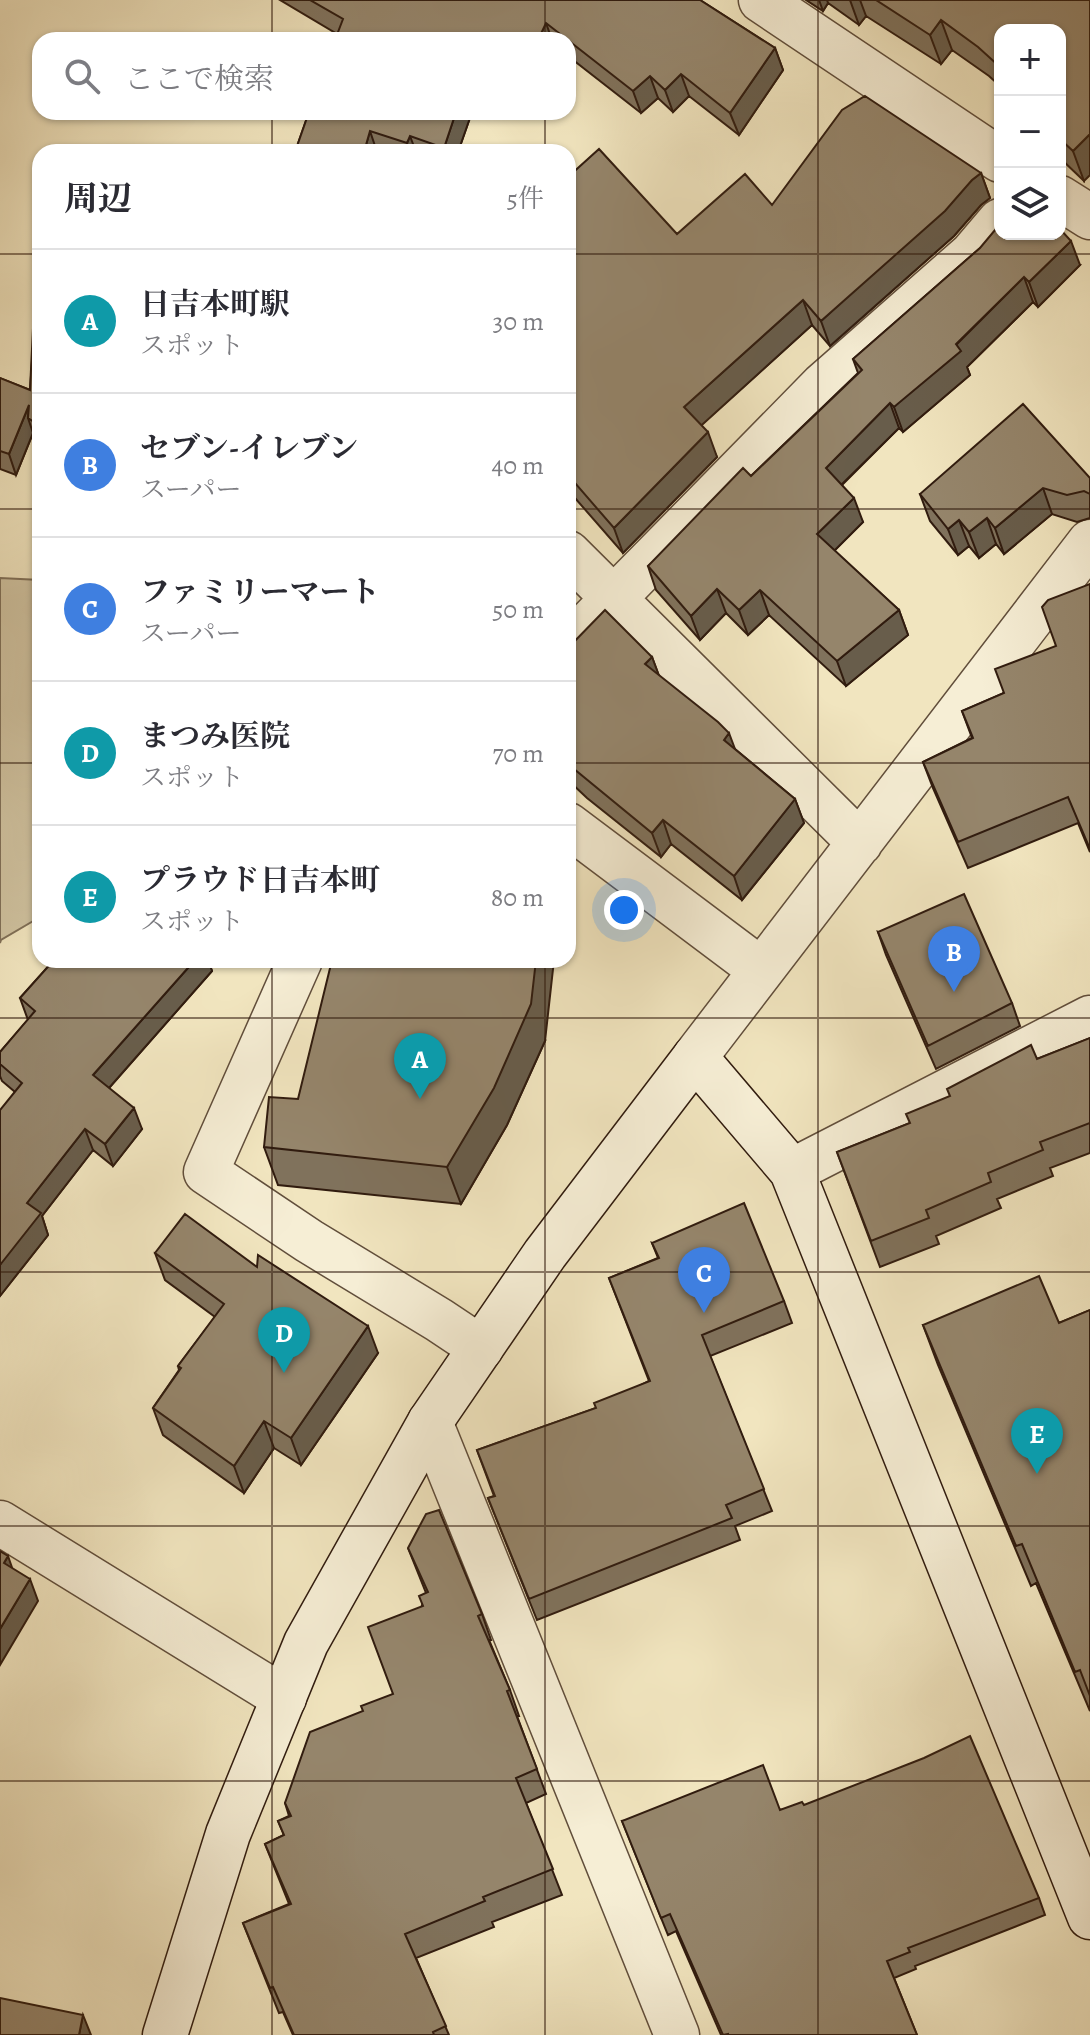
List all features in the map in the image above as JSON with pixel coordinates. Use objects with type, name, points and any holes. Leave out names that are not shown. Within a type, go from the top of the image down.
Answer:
[{"type":"street","points":[[761,0],[994,156]]},
{"type":"street","points":[[1066,202],[1090,217]]},
{"type":"street","points":[[576,637],[823,385],[972,254],[994,228]]},
{"type":"street","points":[[165,2035],[228,1834],[306,1643],[430,1422],[545,1254],[1090,542]]},
{"type":"street","points":[[576,561],[860,843]]},
{"type":"street","points":[[576,831],[761,970]]},
{"type":"street","points":[[296,968],[206,1172],[309,1241],[481,1348]]},
{"type":"street","points":[[792,1171],[1090,1018]]},
{"type":"street","points":[[695,1057],[792,1171],[1090,1917]]},
{"type":"street","points":[[430,1422],[677,2035]]},
{"type":"street","points":[[0,1523],[284,1698]]},
{"type":"shaded area","points":[[0,578],[32,580],[32,922],[0,943]]},
{"type":"building","points":[[310,0],[700,0],[775,48],[730,113],[681,74],[665,90],[650,76],[633,91],[576,46],[576,32],[558,32],[546,23],[542,32],[338,32],[343,19]]},
{"type":"building","points":[[876,0],[1090,0],[1090,134],[1073,151],[1066,145],[1066,24],[994,24],[994,62],[941,20],[930,35]]},
{"type":"building","points":[[865,96],[981,173],[945,211],[821,321],[803,300],[684,407],[708,432],[614,528],[576,484],[576,170],[599,149],[677,234],[745,174],[772,205],[842,110]]},
{"type":"building","points":[[306,120],[453,120],[445,144],[433,144],[410,136],[407,143],[370,131],[366,144],[298,144]]},
{"type":"building","points":[[994,231],[994,240],[1066,240],[1066,236],[1071,241],[1029,282],[1024,277],[956,344],[961,351],[894,407],[890,403],[826,468],[854,498],[817,534],[899,610],[837,661],[760,590],[739,610],[717,589],[691,616],[648,566],[743,468],[751,476],[862,370],[853,359],[980,248]]},
{"type":"building","points":[[32,349],[32,421],[28,418],[29,405],[9,454],[0,451],[0,378],[30,390]]},
{"type":"building","points":[[1023,404],[1090,478],[1090,494],[1084,491],[1067,495],[1043,488],[995,528],[987,518],[969,532],[959,520],[948,529],[920,494]]},
{"type":"building","points":[[1090,584],[1090,849],[1068,797],[958,842],[923,762],[973,738],[962,711],[1004,693],[995,669],[1056,646],[1042,607],[1048,600]]},
{"type":"building","points":[[605,610],[652,657],[645,664],[718,722],[729,733],[724,740],[795,799],[734,876],[663,820],[652,833],[576,771],[576,640]]},
{"type":"building","points":[[964,894],[1012,1003],[928,1046],[878,932]]},
{"type":"building","points":[[47,968],[188,968],[93,1075],[134,1108],[105,1144],[85,1129],[27,1203],[41,1213],[0,1265],[0,1110],[22,1083],[0,1064],[0,1052],[35,1011],[20,998]]},
{"type":"building","points":[[330,968],[535,968],[531,1004],[494,1088],[447,1167],[264,1147],[269,1097],[298,1099]]},
{"type":"building","points":[[1090,1038],[1090,1123],[1040,1142],[1043,1150],[988,1173],[991,1182],[926,1210],[929,1218],[871,1241],[837,1152],[910,1123],[906,1114],[950,1096],[947,1089],[1031,1045],[1037,1059]]},
{"type":"building","points":[[744,1203],[784,1301],[702,1335],[764,1489],[726,1505],[732,1518],[529,1599],[488,1498],[495,1496],[477,1450],[596,1408],[594,1403],[650,1381],[609,1278],[659,1258],[652,1243]]},
{"type":"building","points":[[185,1214],[257,1267],[258,1255],[368,1326],[291,1438],[264,1421],[234,1466],[153,1408],[181,1368],[178,1366],[224,1304],[155,1253]]},
{"type":"building","points":[[1039,1276],[1059,1323],[1090,1310],[1090,1696],[1080,1670],[1075,1672],[1022,1544],[1016,1546],[923,1325]]},
{"type":"building","points":[[439,1510],[482,1614],[478,1616],[510,1690],[507,1691],[537,1769],[516,1778],[553,1869],[483,1897],[485,1901],[405,1934],[446,2026],[433,2032],[434,2035],[294,2035],[243,1923],[291,1904],[265,1844],[284,1835],[278,1821],[291,1816],[285,1803],[310,1732],[363,1711],[361,1706],[393,1694],[368,1627],[423,1606],[419,1596],[428,1592],[408,1548],[426,1514]]},
{"type":"building","points":[[0,1551],[8,1556],[4,1563],[30,1579],[0,1629]]},
{"type":"building","points":[[970,1736],[1039,1898],[908,1948],[910,1952],[887,1961],[917,2035],[723,2035],[670,1914],[661,1918],[622,1821],[763,1765],[780,1810],[802,1802],[804,1805],[924,1758]]},
{"type":"building","points":[[0,1998],[83,2015],[79,2035],[0,2035]]},
{"type":"place","name":"セブン-イレブン","points":[[954,992]]},
{"type":"place","name":"日吉本町駅","points":[[420,1099]]},
{"type":"place","name":"ファミリーマート","points":[[704,1313]]},
{"type":"place","name":"まつみ医院","points":[[284,1373]]},
{"type":"place","name":"プラウド日吉本町","points":[[1037,1474]]}]
